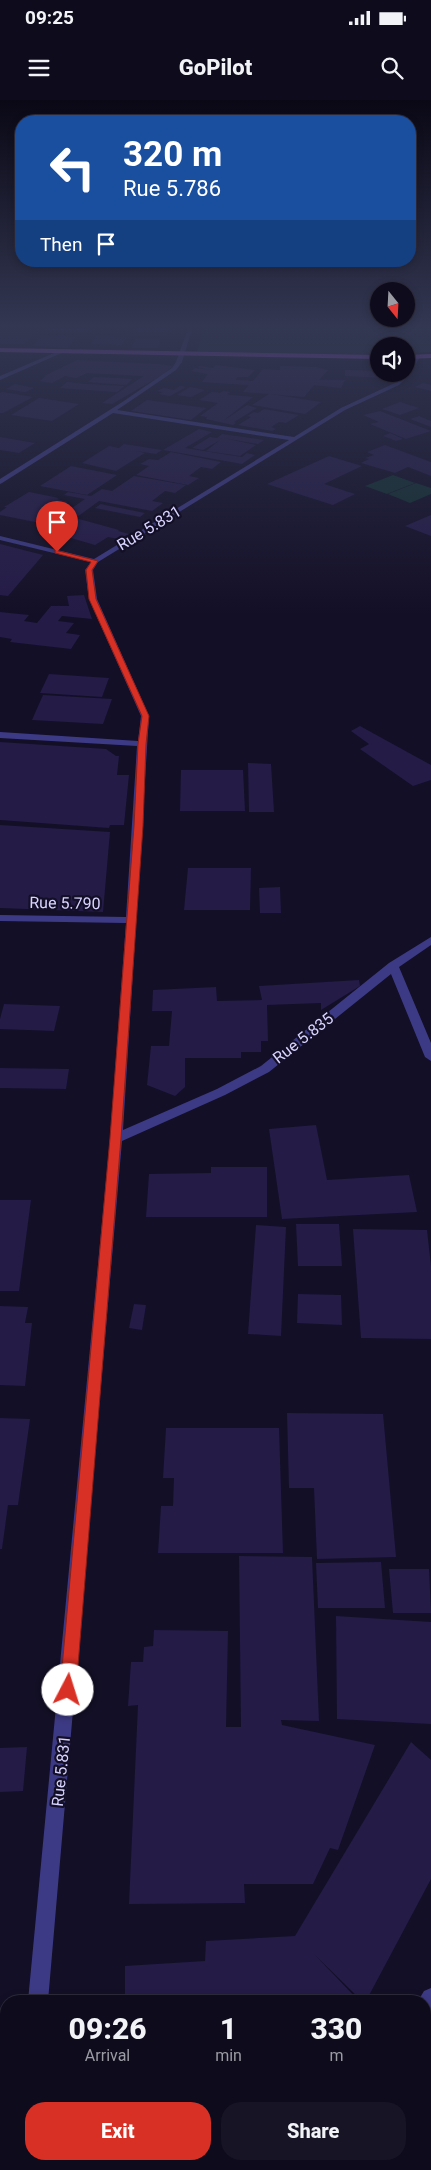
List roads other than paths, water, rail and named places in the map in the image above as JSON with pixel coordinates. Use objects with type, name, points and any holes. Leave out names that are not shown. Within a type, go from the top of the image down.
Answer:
[{"type":"street","points":[[0,482],[95,423]]},
{"type":"street","points":[[188,423],[294,439]]},
{"type":"street","name":"Rue 5.831","points":[[39,1995],[116,1138],[142,744],[146,716],[93,599],[89,570],[94,561],[321,423]]},
{"type":"street","points":[[0,538],[94,561]]},
{"type":"street","points":[[0,735],[142,744]]},
{"type":"street","name":"Rue 5.790","points":[[0,918],[130,920]]},
{"type":"street","name":"Rue 5.835","points":[[116,1138],[221,1092],[264,1068],[394,966],[431,940]]},
{"type":"street","points":[[394,966],[431,1057]]}]
